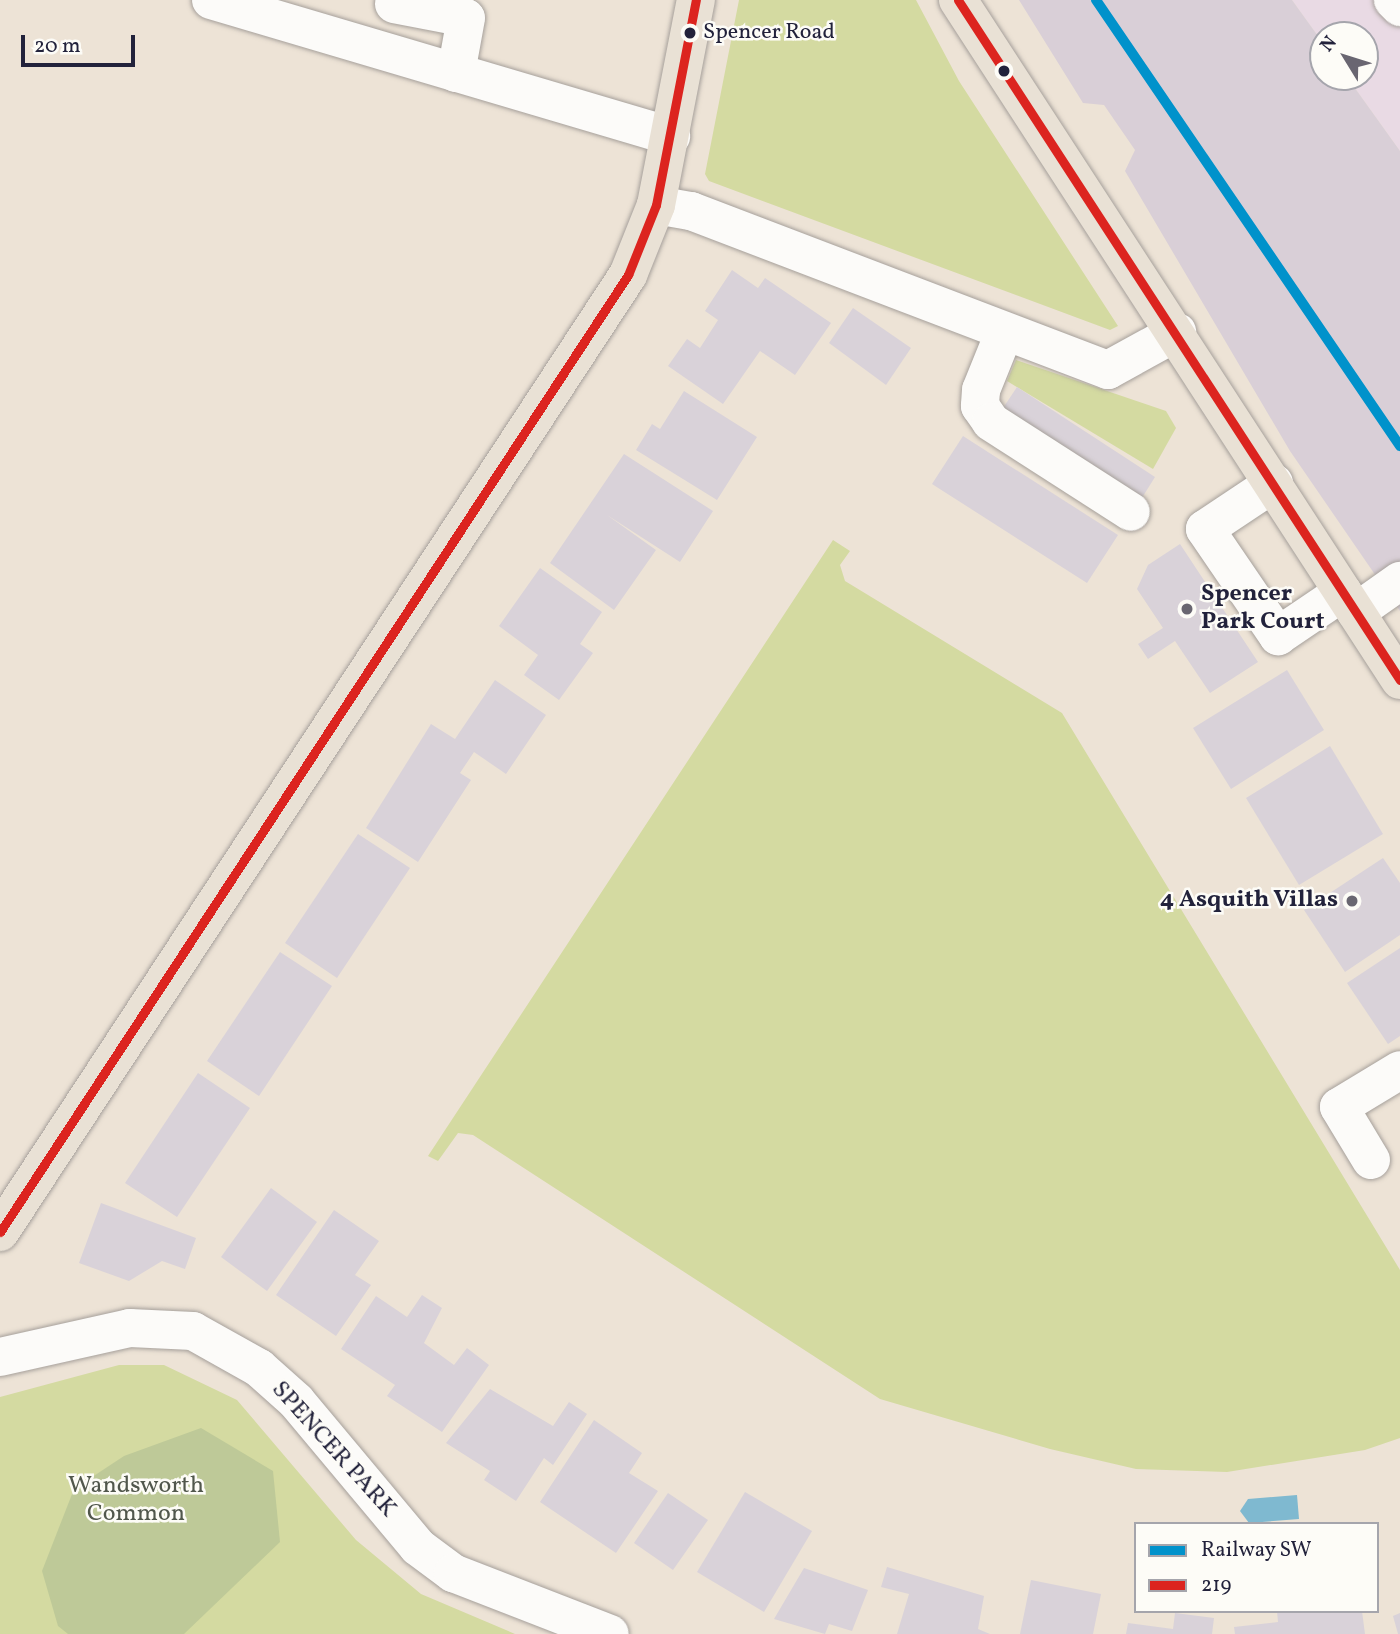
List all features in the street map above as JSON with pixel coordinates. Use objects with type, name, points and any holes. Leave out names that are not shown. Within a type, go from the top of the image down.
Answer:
[{"type":"main road","points":[[0,1232],[628,275],[656,205],[696,0]]},
{"type":"main road","points":[[958,0],[1177,332],[1400,680]]},
{"type":"street","points":[[211,0],[671,136]]},
{"type":"street","points":[[1393,0],[1400,7]]},
{"type":"street","points":[[406,57],[409,6],[466,18],[456,73]]},
{"type":"street","points":[[656,205],[691,211],[1004,333],[1108,370],[1177,332]]},
{"type":"street","points":[[1004,333],[981,390],[980,406],[991,422],[1131,512]]},
{"type":"street","points":[[1275,484],[1205,529],[1278,636],[1400,581]]},
{"type":"street","points":[[1371,1160],[1339,1107],[1400,1070]]},
{"type":"street","name":"SPENCER PARK","points":[[0,1357],[130,1328],[193,1331],[259,1368],[296,1401],[418,1546],[453,1573],[610,1634]]},
{"type":"shaded area","points":[[1019,0],[1292,0],[1309,24],[1309,91],[1357,91],[1400,151],[1400,611],[1290,451],[1125,171],[1135,150],[1104,105],[1083,103]]},
{"type":"shaded area","points":[[1292,0],[1400,0],[1400,151],[1357,91],[1379,91],[1379,21],[1309,21],[1309,24]]},
{"type":"green space","points":[[739,0],[916,0],[959,81],[1118,326],[1110,330],[709,181],[705,174]]},
{"type":"green space","points":[[1016,360],[1166,411],[1176,428],[1153,469],[1007,381]]},
{"type":"green space","points":[[833,540],[850,551],[840,565],[845,581],[1062,713],[1400,1270],[1400,1438],[1365,1450],[1227,1472],[1136,1469],[1050,1449],[880,1399],[473,1135],[458,1133],[438,1161],[428,1156]]},
{"type":"green space","name":"Wandsworth Common","points":[[119,1365],[164,1365],[237,1400],[356,1540],[421,1594],[515,1634],[0,1634],[0,1397]]},
{"type":"green space","points":[[201,1428],[273,1471],[280,1542],[184,1634],[68,1634],[58,1626],[42,1571],[74,1489],[124,1456]]},
{"type":"water","points":[[1297,1495],[1299,1519],[1248,1522],[1240,1511],[1248,1499]]},
{"type":"building","points":[[732,270],[758,288],[765,278],[831,323],[795,375],[760,351],[723,404],[668,366],[687,339],[700,348],[718,320],[705,311]]},
{"type":"building","points":[[853,308],[911,348],[886,385],[829,343]]},
{"type":"building","points":[[1017,387],[1155,477],[1140,501],[1001,411]]},
{"type":"building","points":[[684,391],[757,437],[717,500],[636,450],[652,424],[660,429]]},
{"type":"building","points":[[963,436],[1118,535],[1087,583],[932,484]]},
{"type":"building","points":[[624,454],[713,511],[680,562],[607,515],[656,550],[614,610],[550,563]]},
{"type":"building","name":"Spencer Park Court","points":[[1180,544],[1258,662],[1210,693],[1175,641],[1148,659],[1138,644],[1163,628],[1137,589],[1148,565]]},
{"type":"building","points":[[540,568],[602,612],[580,644],[593,653],[559,700],[524,675],[538,655],[499,626]]},
{"type":"building","points":[[1287,670],[1324,730],[1231,789],[1193,728]]},
{"type":"building","points":[[495,680],[546,715],[506,774],[474,752],[460,773],[471,780],[418,862],[366,828],[431,724],[455,739]]},
{"type":"building","points":[[1330,746],[1383,834],[1299,885],[1246,798]]},
{"type":"building","points":[[358,834],[410,868],[337,978],[285,943]]},
{"type":"building","points":[[1383,858],[1400,883],[1400,935],[1345,972],[1304,910]]},
{"type":"building","points":[[1400,948],[1400,1036],[1388,1044],[1347,983]]},
{"type":"building","points":[[280,952],[332,986],[259,1096],[207,1061]]},
{"type":"building","points":[[198,1073],[250,1108],[177,1217],[125,1183]]},
{"type":"building","points":[[271,1188],[317,1222],[267,1291],[221,1257]]},
{"type":"building","points":[[101,1203],[196,1238],[185,1269],[162,1261],[129,1281],[79,1263]]},
{"type":"building","points":[[334,1210],[379,1241],[355,1275],[371,1285],[336,1336],[276,1295]]},
{"type":"building","points":[[422,1295],[442,1308],[424,1343],[454,1365],[467,1348],[489,1365],[442,1432],[387,1396],[395,1385],[341,1349],[376,1296],[407,1317]]},
{"type":"building","points":[[490,1389],[553,1426],[569,1402],[587,1414],[553,1465],[544,1458],[516,1501],[484,1480],[490,1471],[446,1443]]},
{"type":"building","points":[[594,1420],[642,1453],[629,1473],[658,1491],[616,1553],[540,1502]]},
{"type":"building","points":[[745,1492],[812,1531],[764,1612],[697,1572]]},
{"type":"building","points":[[668,1493],[708,1520],[673,1570],[634,1543]]},
{"type":"building","points":[[887,1567],[984,1596],[978,1629],[990,1634],[897,1634],[909,1594],[881,1587]]},
{"type":"building","points":[[804,1568],[868,1590],[852,1631],[829,1624],[825,1634],[774,1619]]},
{"type":"building","points":[[1031,1580],[1101,1594],[1093,1634],[1020,1634]]},
{"type":"building","points":[[1175,1613],[1214,1618],[1212,1634],[1126,1634],[1128,1623],[1173,1629]]},
{"type":"building","points":[[1277,1613],[1362,1613],[1365,1634],[1235,1634],[1234,1627],[1278,1622]]},
{"type":"building","points":[[1400,1613],[1400,1634],[1398,1634],[1393,1616]]},
{"type":"rail line","name":"SW","points":[[1096,0],[1400,446]]},
{"type":"transit line","name":"219","points":[[0,1232],[628,275],[656,205],[696,0]]},
{"type":"transit line","points":[[958,0],[1400,680]]},
{"type":"place","name":"Spencer Road","points":[[690,33]]},
{"type":"place","name":"Spencer Park Court","points":[[1187,609]]},
{"type":"place","name":"4 Asquith Villas","points":[[1352,901]]}]
